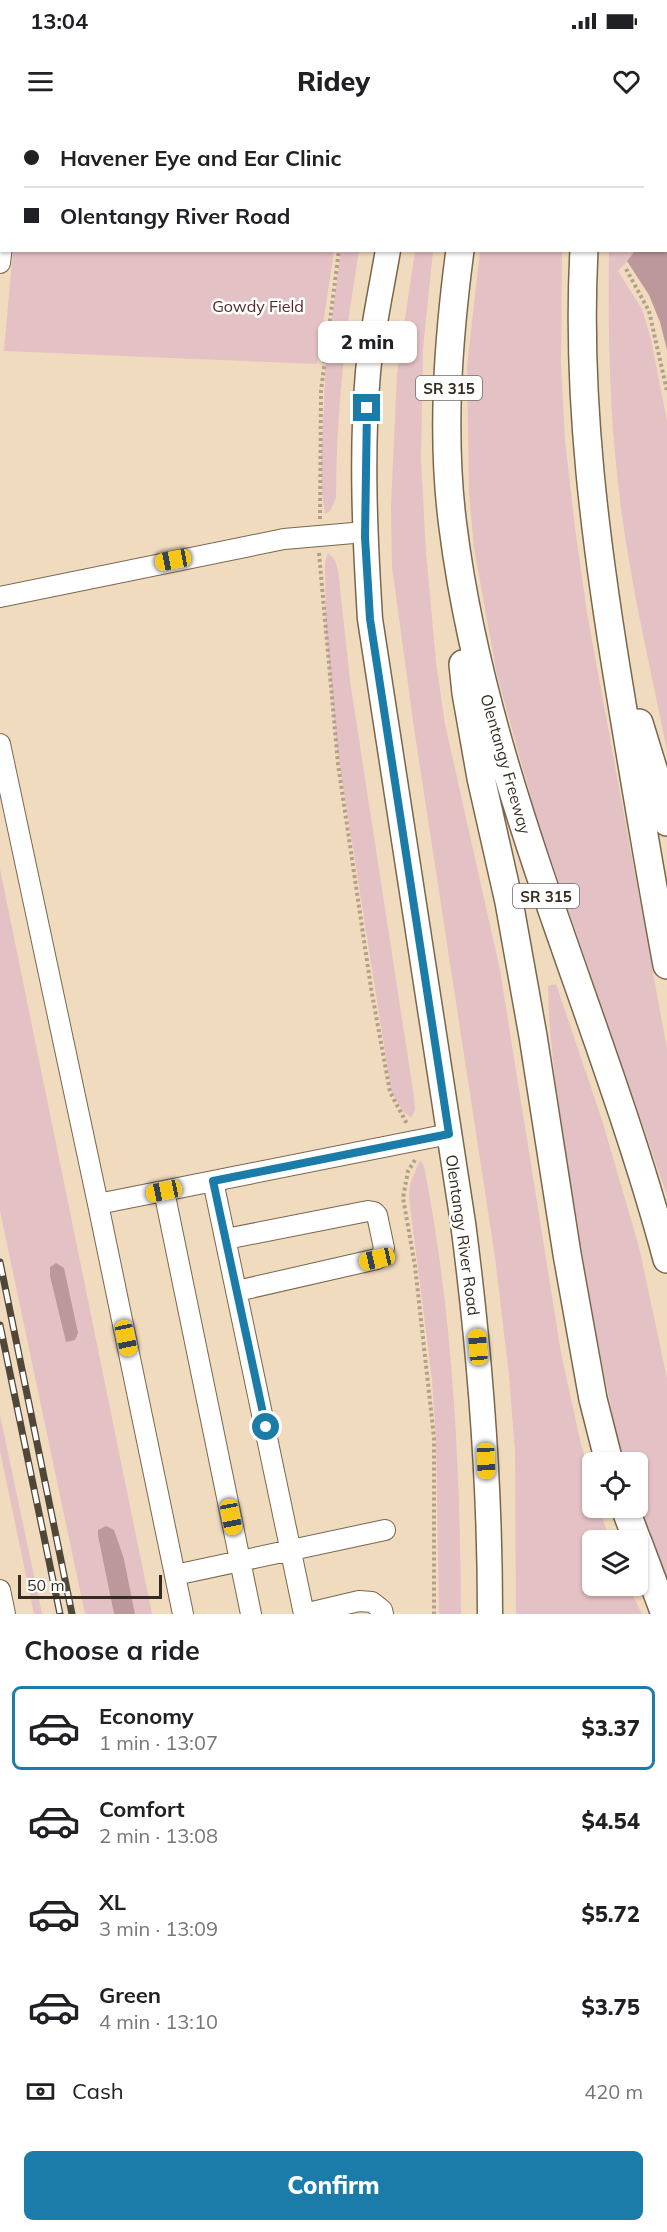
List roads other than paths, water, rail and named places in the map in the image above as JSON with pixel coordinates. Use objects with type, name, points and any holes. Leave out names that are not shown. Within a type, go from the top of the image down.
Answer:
[{"type":"highway","name":"Olentangy Freeway","points":[[460,252],[448,391],[449,477],[453,525],[466,610],[489,710],[529,844],[621,1113],[667,1259]]},
{"type":"highway","points":[[584,252],[584,366],[588,452],[598,547],[647,860],[667,965]]},
{"type":"highway","points":[[453,525],[466,693],[481,778],[511,913],[571,1276],[593,1399],[606,1452]]},
{"type":"highway","points":[[611,636],[660,788],[667,822]]},
{"type":"highway","points":[[648,1570],[665,1614]]},
{"type":"main road","name":"Olentangy River Road","points":[[388,252],[369,371],[365,532],[370,619],[463,1223],[476,1324],[486,1438],[490,1614]]},
{"type":"street","points":[[0,597],[259,543],[365,532]]},
{"type":"street","points":[[0,744],[183,1614]]},
{"type":"street","points":[[98,1204],[449,1134]]},
{"type":"street","points":[[213,1181],[304,1614],[359,1601],[372,1602],[382,1610],[383,1614]]},
{"type":"street","points":[[164,1191],[251,1614]]},
{"type":"street","points":[[225,1239],[368,1212],[374,1212],[377,1215],[384,1248],[382,1256],[377,1259],[237,1291]]},
{"type":"street","points":[[175,1575],[385,1530]]},
{"type":"street","points":[[0,1590],[5,1614]]},
{"type":"railway","points":[[0,1262],[72,1614]]},
{"type":"railway","points":[[0,1325],[60,1614]]},
{"type":"park label","name":"Gowdy Field","points":[[258,306]]}]
